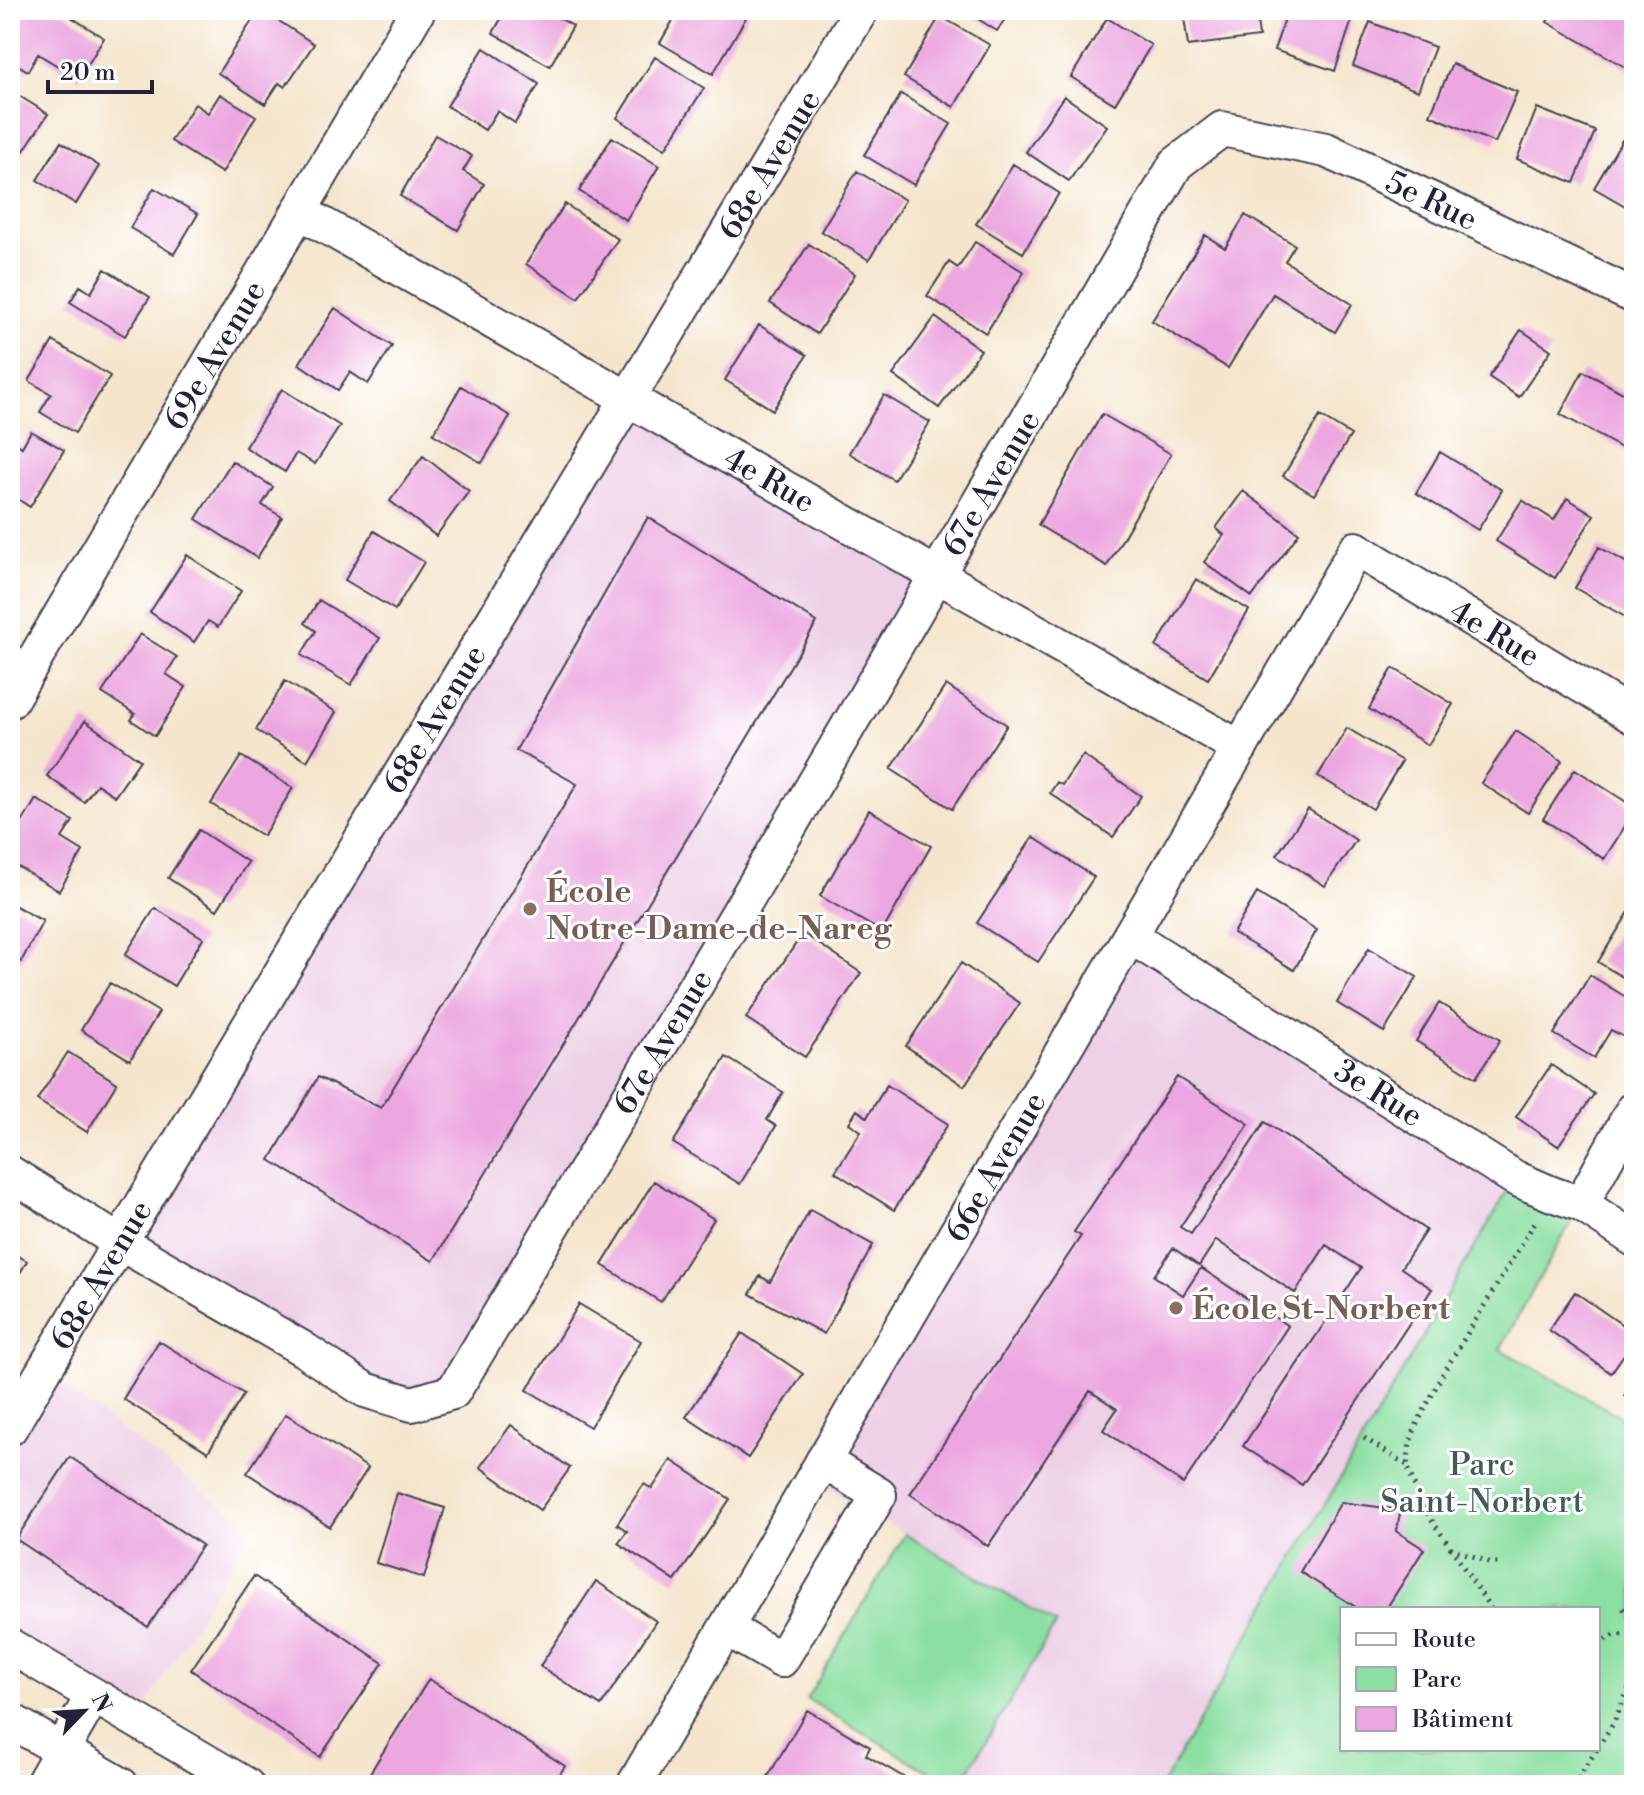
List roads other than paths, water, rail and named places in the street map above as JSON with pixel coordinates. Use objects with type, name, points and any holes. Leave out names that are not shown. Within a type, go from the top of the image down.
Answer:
[{"type":"street","name":"69e Avenue","points":[[10,701],[418,10]]},
{"type":"street","name":"68e Avenue","points":[[10,1428],[861,10]]},
{"type":"street","name":"5e Rue","points":[[1222,129],[1326,150],[1634,296]]},
{"type":"street","name":"67e Avenue","points":[[119,1242],[303,1349],[365,1390],[412,1404],[453,1392],[938,575],[1176,164],[1222,129]]},
{"type":"street","name":"4e Rue","points":[[299,211],[1240,748]]},
{"type":"street","name":"4e Rue","points":[[1356,549],[1634,717]]},
{"type":"street","name":"66e Avenue","points":[[634,1785],[1356,549]]},
{"type":"street","name":"3e Rue","points":[[1130,936],[1515,1178],[1566,1199],[1634,1239]]},
{"type":"street","points":[[1566,1199],[1634,1108]]},
{"type":"street","points":[[10,1173],[119,1242]]},
{"type":"street","points":[[726,1628],[781,1660],[871,1509],[879,1495],[823,1461]]},
{"type":"street","points":[[10,1646],[246,1785]]},
{"type":"street","points":[[42,1785],[93,1696]]},
{"type":"street","points":[[10,1720],[121,1785]]},
{"type":"place","name":"École Notre-Dame-de-Nareg","points":[[530,909]]},
{"type":"place","name":"École St-Norbert","points":[[1176,1308]]},
{"type":"park label","name":"Parc Saint-Norbert","points":[[1482,1482]]}]
